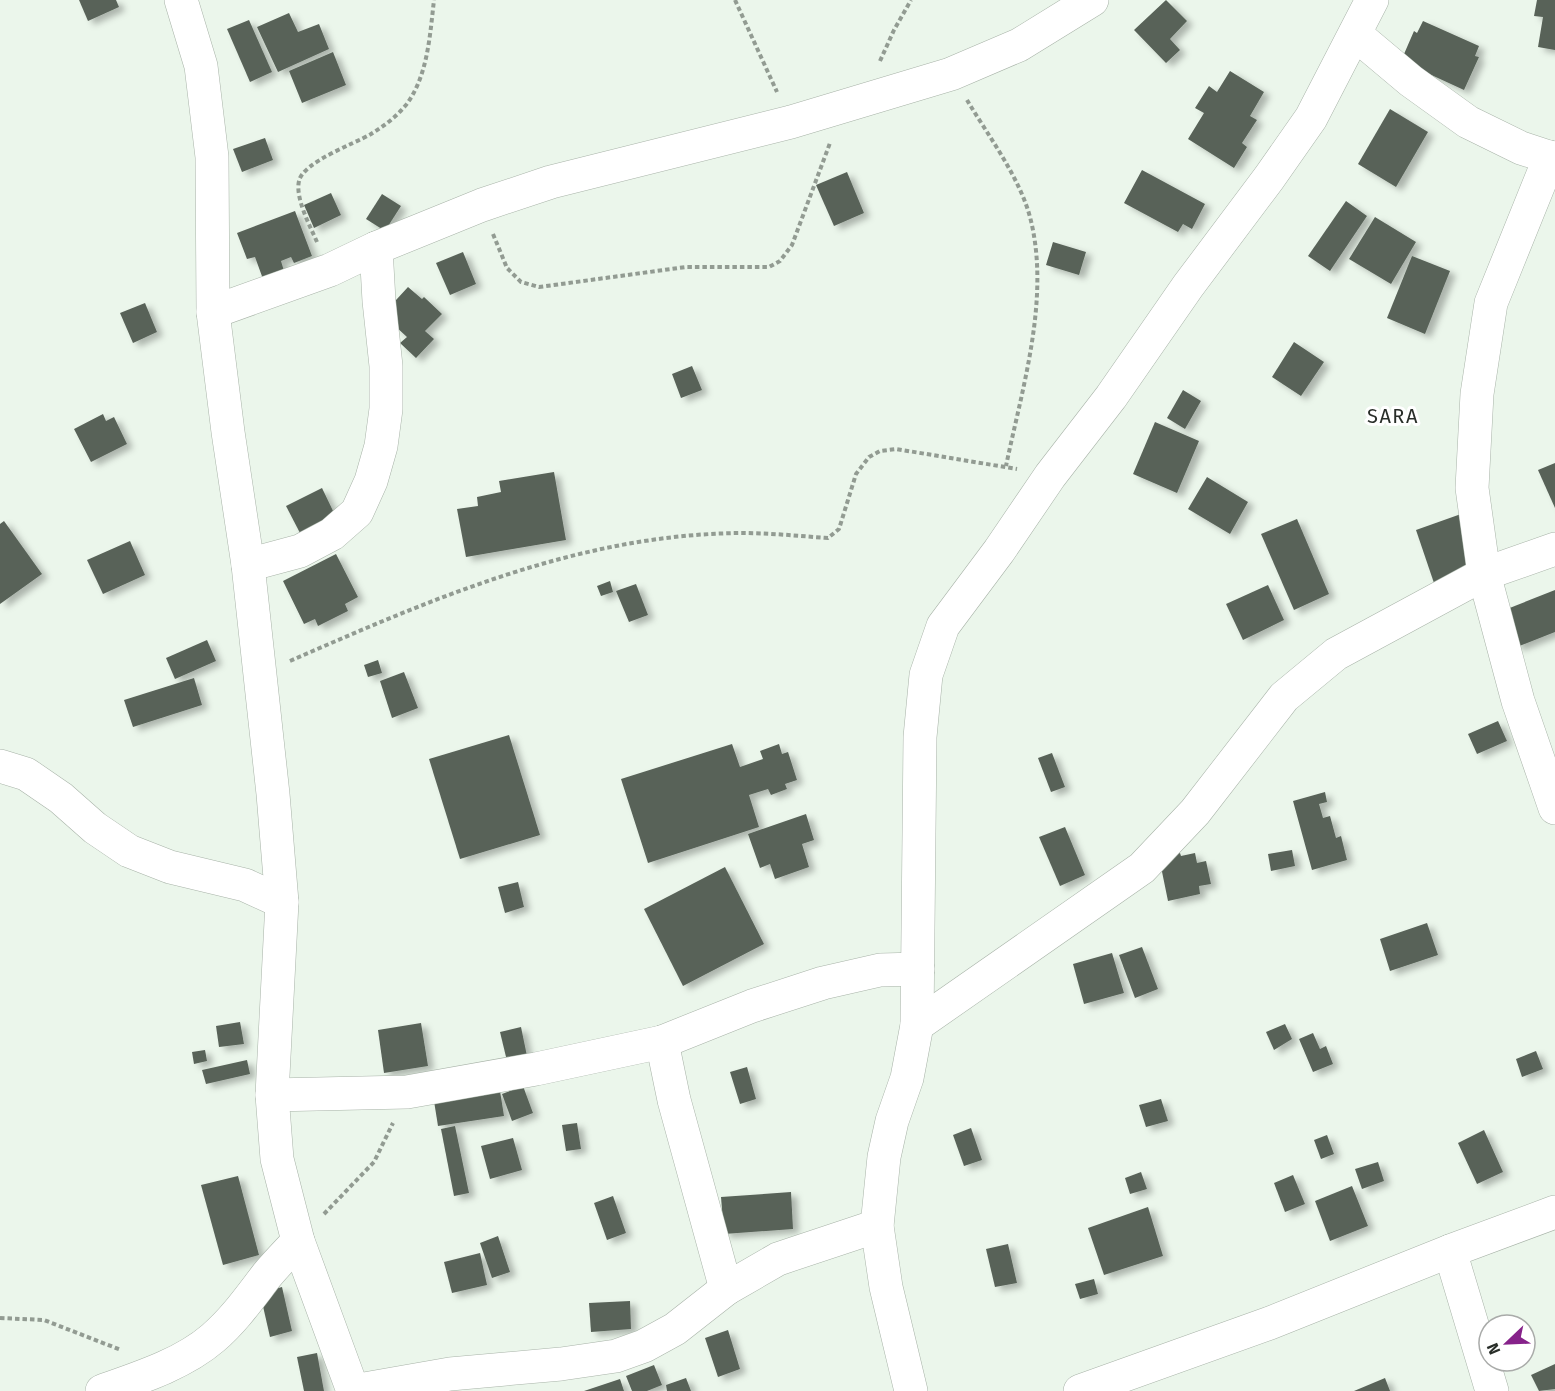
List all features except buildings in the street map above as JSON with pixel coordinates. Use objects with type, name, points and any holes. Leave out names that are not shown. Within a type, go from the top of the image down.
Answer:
[{"type":"street","points":[[181,0],[201,66],[212,157],[213,312],[248,565],[273,794],[282,902],[272,1095],[277,1159],[298,1241],[353,1391],[450,1374],[561,1364],[616,1356],[644,1347],[675,1329],[726,1289],[778,1259],[877,1226]]},
{"type":"street","points":[[213,312],[330,270],[376,248],[482,205],[551,182],[791,122],[951,74],[1019,45],[1092,0]]},
{"type":"street","points":[[910,1391],[885,1287],[877,1226],[884,1157],[892,1121],[907,1078],[917,1025],[920,737],[926,675],[943,626],[1311,118],[1365,11],[1411,81],[1468,122],[1521,148],[1552,158],[1491,303],[1477,394],[1472,488],[1484,574],[1518,701],[1555,808]]},
{"type":"street","points":[[248,565],[300,550],[332,534],[357,512],[371,482],[381,446],[386,409],[386,366],[376,248]]},
{"type":"street","points":[[917,1025],[1142,868],[1195,812],[1284,696],[1336,654],[1484,574],[1555,549]]},
{"type":"street","points":[[0,766],[26,774],[61,798],[95,828],[129,851],[170,867],[245,885],[282,902]]},
{"type":"street","points":[[272,1095],[407,1092],[536,1069],[663,1042],[752,1006],[823,983],[880,970],[918,969]]},
{"type":"street","points":[[663,1042],[674,1100],[726,1289]]},
{"type":"street","points":[[1080,1391],[1270,1323],[1555,1212]]},
{"type":"street","points":[[102,1391],[167,1365],[212,1339],[242,1310],[268,1274],[298,1241]]},
{"type":"street","points":[[1450,1251],[1492,1391]]},
{"type":"path","points":[[330,270],[307,220],[299,192],[299,179],[306,169],[392,121],[407,103],[426,58],[434,0]]},
{"type":"path","points":[[735,0],[791,122]]},
{"type":"path","points":[[482,205],[507,268],[521,282],[539,287],[686,267],[769,267],[780,261],[792,245],[830,143],[911,0]]},
{"type":"path","points":[[951,74],[1014,177],[1031,220],[1037,266],[1035,324],[1006,466]]},
{"type":"path","points":[[260,675],[410,608],[573,554],[639,541],[706,535],[743,533],[828,538],[839,529],[856,474],[869,456],[880,451],[896,449],[1006,466],[1050,476]]},
{"type":"path","points":[[298,1241],[374,1162],[407,1092]]},
{"type":"path","points":[[0,1318],[44,1320],[141,1358],[167,1365]]},
{"type":"district","name":"SARA","points":[[1393,416]]}]
